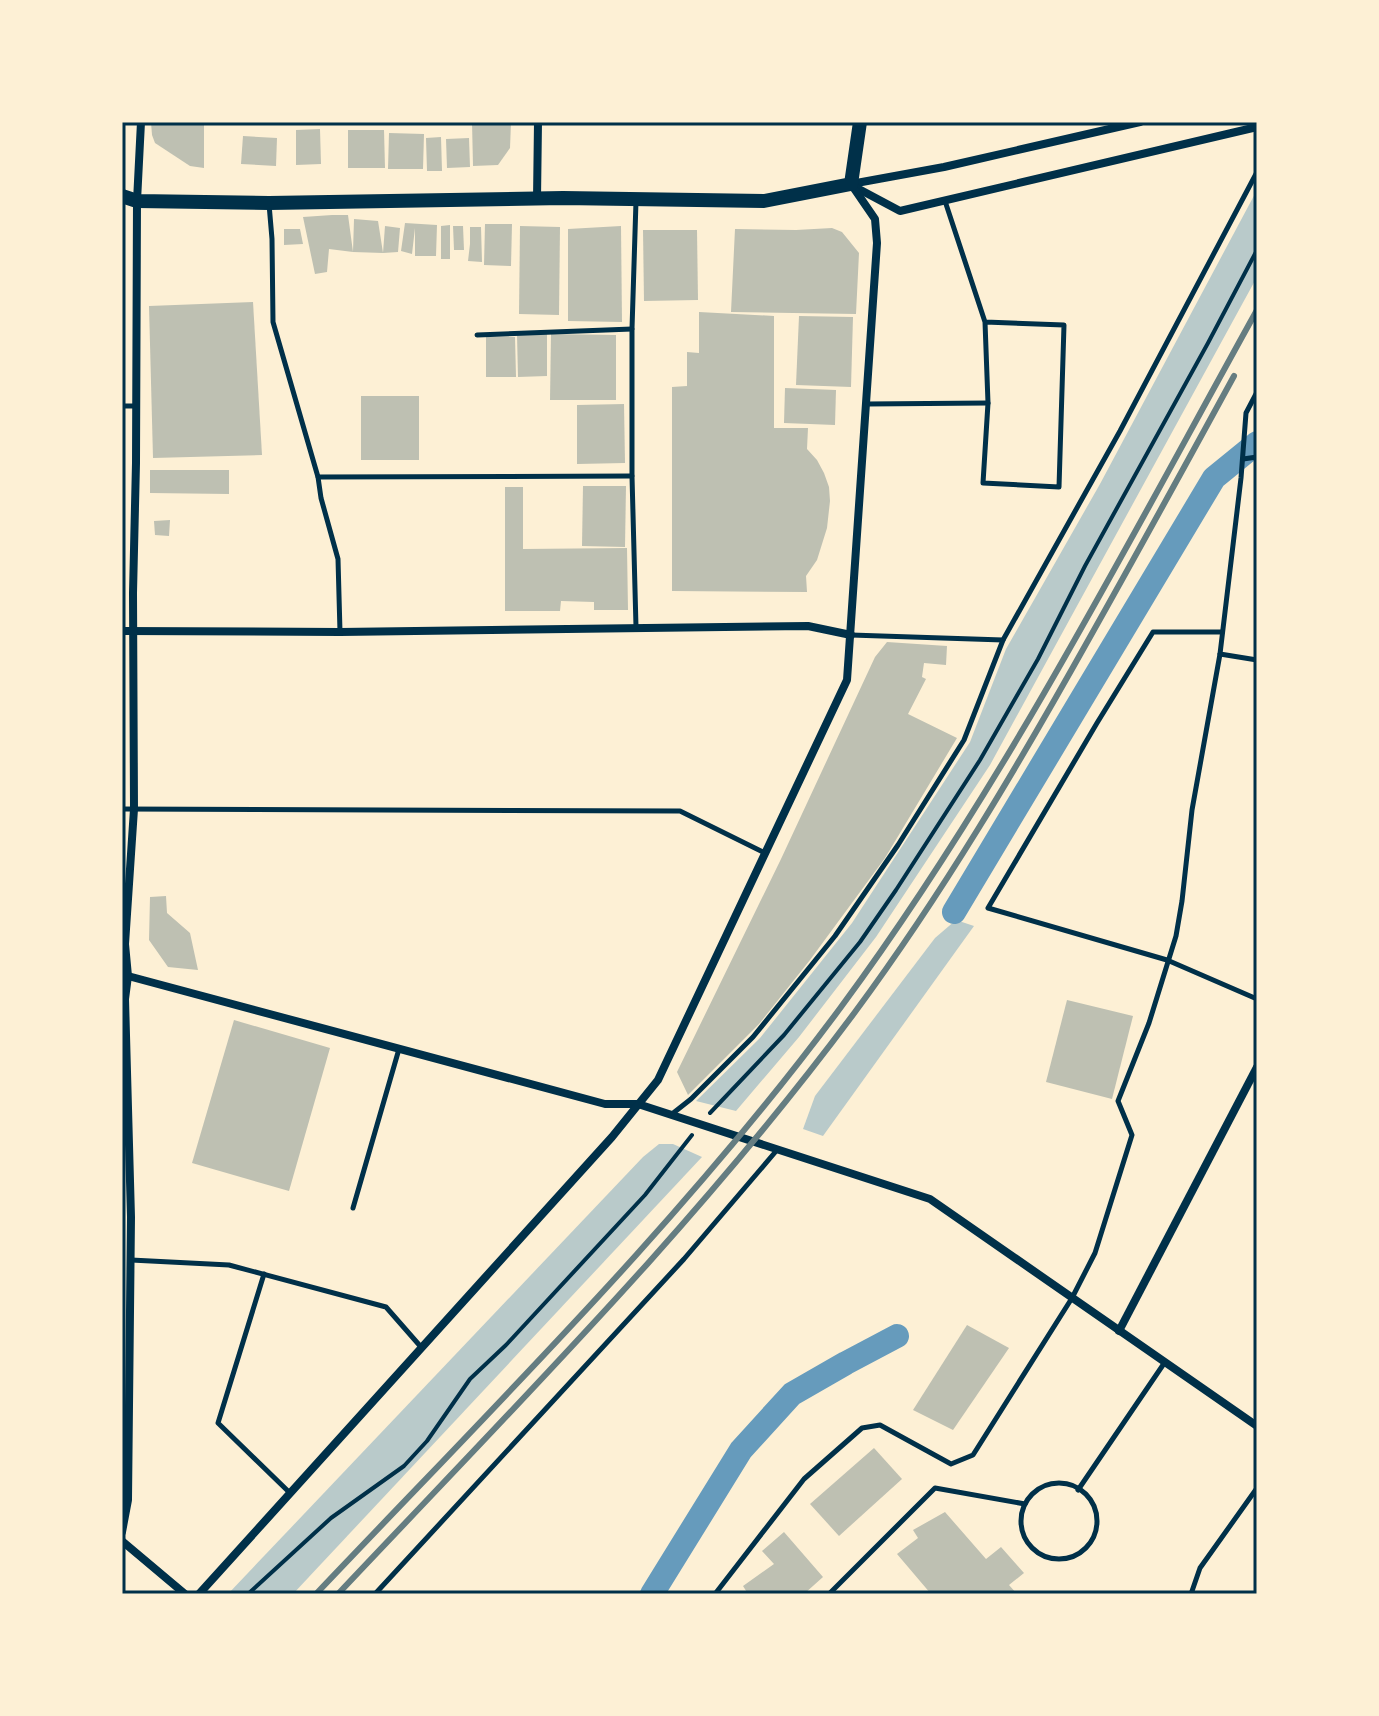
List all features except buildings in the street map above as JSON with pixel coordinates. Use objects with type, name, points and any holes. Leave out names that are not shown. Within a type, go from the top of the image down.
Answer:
[{"type":"street","points":[[122,1532],[128,1500],[126,1364],[131,1217],[125,944],[134,809],[137,201],[141,122]]},
{"type":"street","points":[[537,199],[538,122]]},
{"type":"street","points":[[199,1594],[612,1137],[658,1080],[847,680],[876,261],[875,219],[851,184],[860,122]]},
{"type":"street","points":[[122,196],[137,201],[269,203],[537,199],[764,201],[944,167],[1140,122]]},
{"type":"street","points":[[851,184],[900,211],[1257,127]]},
{"type":"street","points":[[122,631],[340,632],[808,626],[851,635]]},
{"type":"street","points":[[125,976],[605,1104],[638,1104],[930,1199],[1257,1426]]},
{"type":"street","points":[[1119,1331],[1257,1067]]},
{"type":"street","points":[[122,1541],[185,1594]]},
{"type":"lane","points":[[672,1114],[753,1037],[826,949],[898,845],[964,740],[1003,640],[1120,431],[1257,172]]},
{"type":"lane","points":[[636,200],[632,329],[636,627]]},
{"type":"lane","points":[[945,201],[985,322],[988,403],[983,483],[1059,487],[1064,325],[985,322]]},
{"type":"lane","points":[[269,203],[273,322],[318,477],[338,559],[340,632]]},
{"type":"lane","points":[[477,335],[632,329]]},
{"type":"lane","points":[[715,1594],[804,1479],[862,1428],[880,1425],[951,1464],[973,1455],[1072,1298],[1095,1253],[1132,1135],[1118,1101],[1149,1023],[1176,936],[1192,810],[1220,654],[1246,413],[1257,392]]},
{"type":"lane","points":[[866,404],[988,403]]},
{"type":"lane","points":[[122,406],[137,406]]},
{"type":"lane","points":[[1243,459],[1257,457]]},
{"type":"lane","points":[[318,477],[632,476]]},
{"type":"lane","points":[[1222,632],[1153,632],[988,908],[1167,960],[1257,999]]},
{"type":"lane","points":[[851,635],[1003,640]]},
{"type":"lane","points":[[1220,654],[1257,660]]},
{"type":"lane","points":[[122,809],[680,811],[765,853]]},
{"type":"lane","points":[[353,1208],[399,1049]]},
{"type":"lane","points":[[375,1594],[684,1259],[778,1149]]},
{"type":"lane","points":[[130,1260],[229,1265],[386,1307],[422,1347]]},
{"type":"lane","points":[[264,1274],[218,1423],[290,1493]]},
{"type":"lane","points":[[1078,1490],[1165,1362]]},
{"type":"lane","points":[[1053,1483],[1066,1483],[1088,1496],[1098,1519],[1090,1544],[1068,1558],[1043,1555],[1025,1538],[1021,1515],[1025,1504],[1041,1487],[1053,1483]]},
{"type":"lane","points":[[829,1594],[935,1488],[1025,1504]]},
{"type":"lane","points":[[1191,1594],[1200,1568],[1257,1488]]},
{"type":"path","points":[[248,1594],[331,1518],[404,1466],[427,1441],[470,1379],[506,1345],[645,1195],[700,1124],[784,1035],[860,942],[980,760],[1038,659],[1085,566],[1257,250]]},
{"type":"shaded area","points":[[1257,190],[1257,277],[990,765],[876,937],[799,1037],[736,1111],[696,1101],[760,1038],[852,923],[970,742],[1006,649],[1100,484]]},
{"type":"shaded area","points":[[956,920],[974,926],[823,1136],[803,1129],[815,1096],[935,938]]},
{"type":"shaded area","points":[[659,1144],[673,1144],[702,1157],[293,1594],[228,1594],[643,1157]]},
{"type":"waterway","points":[[954,912],[1214,478],[1257,443]]},
{"type":"waterway","points":[[652,1594],[741,1450],[792,1394],[897,1336]]},
{"type":"railway","points":[[316,1594],[654,1235],[781,1085],[841,1007],[900,924],[1009,753],[1257,310]]},
{"type":"railway","points":[[338,1594],[539,1382],[670,1238],[734,1165],[855,1012],[919,921],[1007,781],[1234,376]]}]
